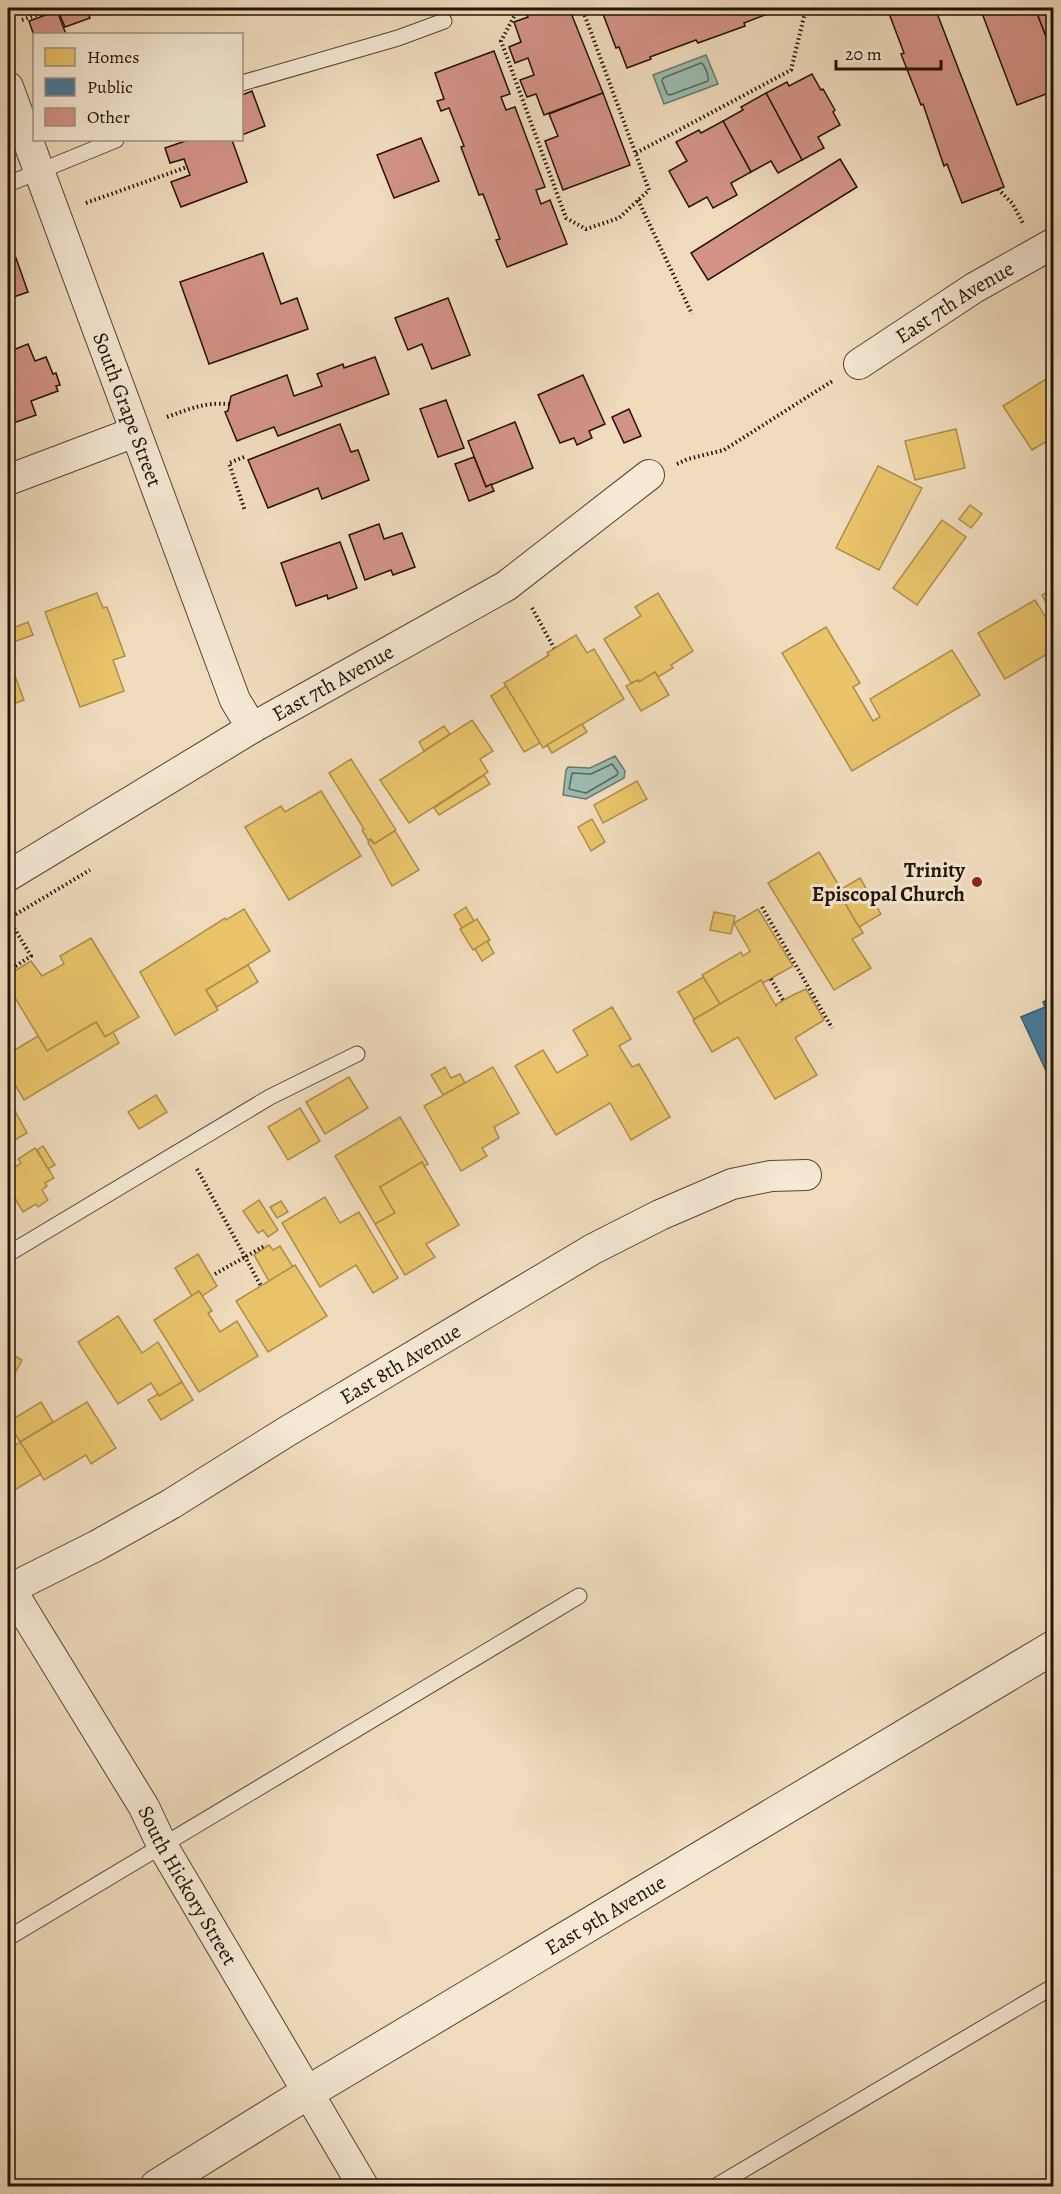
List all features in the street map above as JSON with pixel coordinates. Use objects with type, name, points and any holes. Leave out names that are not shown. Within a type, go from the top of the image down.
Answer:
[{"type":"street","name":"South Grape Street","points":[[8,87],[235,700],[252,728]]},
{"type":"street","name":"East 7th Avenue","points":[[859,364],[974,288],[1053,243]]},
{"type":"street","points":[[8,480],[135,432]]},
{"type":"street","name":"East 7th Avenue","points":[[8,876],[252,728],[516,579],[649,476]]},
{"type":"street","name":"East 8th Avenue","points":[[8,1588],[96,1546],[171,1504],[286,1432],[592,1249],[660,1215],[732,1184],[771,1176],[806,1175]]},
{"type":"street","name":"South Hickory Street","points":[[8,1588],[144,1807],[162,1845],[363,2187]]},
{"type":"street","name":"East 9th Avenue","points":[[157,2187],[307,2093],[1053,1647]]},
{"type":"lane","points":[[243,83],[398,38],[444,21]]},
{"type":"lane","points":[[8,184],[113,141]]},
{"type":"lane","points":[[8,1254],[270,1097],[357,1054]]},
{"type":"lane","points":[[8,1938],[579,1596]]},
{"type":"lane","points":[[716,2187],[1053,1986]]},
{"type":"path","points":[[22,21],[51,8]]},
{"type":"path","points":[[524,8],[516,13],[501,41],[566,218],[586,229],[619,218],[649,190],[582,8]]},
{"type":"path","points":[[636,153],[791,70],[806,8]]},
{"type":"path","points":[[54,214],[187,167]]},
{"type":"path","points":[[998,189],[1012,203],[1023,223]]},
{"type":"path","points":[[638,201],[692,314]]},
{"type":"path","points":[[649,476],[688,459],[724,450],[859,364]]},
{"type":"path","points":[[166,417],[203,404],[230,404]]},
{"type":"path","points":[[244,457],[229,463],[245,511]]},
{"type":"path","points":[[516,579],[554,648]]},
{"type":"path","points":[[8,971],[31,956],[8,918],[90,870]]},
{"type":"path","points":[[762,907],[832,1028]]},
{"type":"path","points":[[771,979],[783,1000]]},
{"type":"path","points":[[185,1148],[261,1286]]},
{"type":"path","points":[[214,1274],[266,1245]]},
{"type":"water","points":[[706,55],[718,84],[664,104],[653,75]]},
{"type":"water","points":[[615,756],[625,771],[624,778],[586,799],[563,795],[568,767],[590,768]]},
{"type":"building: Homes","points":[[1054,374],[1054,437],[1032,450],[1003,406]]},
{"type":"building: Homes","points":[[956,429],[965,468],[915,480],[905,441]]},
{"type":"building: Homes","points":[[878,466],[922,488],[879,570],[836,548]]},
{"type":"building: Homes","points":[[970,505],[982,514],[971,528],[959,519]]},
{"type":"building: Homes","points":[[942,520],[966,537],[917,605],[893,588]]},
{"type":"building: Homes","points":[[1054,588],[1054,650],[1005,679],[978,633],[1035,600],[1046,618],[1052,614],[1042,595]]},
{"type":"building: Homes","points":[[97,593],[103,608],[107,607],[125,656],[113,660],[124,691],[80,707],[45,612]]},
{"type":"building: Homes","points":[[658,593],[693,651],[671,665],[673,668],[658,677],[655,672],[639,682],[638,680],[631,683],[604,639],[641,616],[635,607]]},
{"type":"building: Homes","points":[[28,622],[33,635],[8,644],[8,630]]},
{"type":"building: Homes","points":[[826,627],[860,683],[853,687],[873,721],[880,717],[870,699],[952,650],[980,695],[852,771],[782,653]]},
{"type":"building: Homes","points":[[576,635],[587,653],[594,649],[624,699],[543,748],[504,683]]},
{"type":"building: Homes","points":[[8,657],[24,700],[8,706]]},
{"type":"building: Homes","points":[[655,672],[669,695],[641,711],[626,686],[638,680],[639,682]]},
{"type":"building: Homes","points":[[506,686],[540,743],[524,752],[491,696]]},
{"type":"building: Homes","points":[[472,720],[493,751],[480,759],[488,772],[409,823],[380,780]]},
{"type":"building: Homes","points":[[582,724],[587,732],[552,753],[547,745]]},
{"type":"building: Homes","points":[[444,726],[450,734],[424,751],[419,742]]},
{"type":"building: Homes","points":[[351,759],[396,830],[374,844],[371,839],[368,840],[362,830],[364,829],[329,773]]},
{"type":"building: Homes","points":[[484,775],[490,784],[439,815],[434,808]]},
{"type":"building: Homes","points":[[637,781],[647,799],[603,823],[594,805]]},
{"type":"building: Homes","points":[[321,791],[361,856],[289,900],[245,827],[281,806],[285,812]]},
{"type":"building: Homes","points":[[592,819],[605,842],[591,851],[578,827]]},
{"type":"building: Homes","points":[[395,831],[419,870],[392,886],[368,842],[371,840],[374,844]]},
{"type":"building: Homes","points":[[819,852],[841,889],[838,891],[863,933],[852,939],[871,968],[834,990],[768,883]]},
{"type":"building: Homes","points":[[860,878],[881,914],[859,927],[838,891]]},
{"type":"building: Homes","points":[[466,907],[474,921],[462,928],[454,915]]},
{"type":"building: Homes","points":[[244,909],[270,951],[206,990],[218,1010],[175,1035],[140,972],[225,918],[226,920]]},
{"type":"building: Homes","points":[[758,909],[793,966],[763,983],[761,980],[720,1004],[702,975],[741,952],[743,956],[750,951],[734,923]]},
{"type":"building: Homes","points":[[714,912],[735,916],[731,934],[710,930]]},
{"type":"building: Homes","points":[[477,919],[490,940],[473,950],[460,929]]},
{"type":"building: Homes","points":[[91,938],[139,1017],[105,1037],[96,1022],[47,1051],[8,986],[8,975],[31,961],[42,976],[64,964],[60,956]]},
{"type":"building: Homes","points":[[487,941],[494,953],[482,961],[475,949]]},
{"type":"building: Homes","points":[[248,965],[258,982],[217,1007],[206,990]]},
{"type":"building: Homes","points":[[703,977],[720,1004],[694,1019],[678,992]]},
{"type":"building: Homes","points":[[761,980],[776,1006],[806,989],[824,1020],[795,1038],[817,1075],[775,1099],[738,1037],[712,1052],[693,1020]]},
{"type":"building: Homes","points":[[612,1007],[631,1039],[619,1046],[632,1067],[639,1064],[670,1117],[631,1140],[610,1103],[556,1135],[515,1066],[543,1050],[557,1073],[588,1055],[573,1030]]},
{"type":"building: Homes","points":[[96,1022],[105,1037],[113,1032],[119,1043],[24,1100],[8,1073],[8,1054],[38,1036],[47,1051]]},
{"type":"building: Homes","points":[[445,1067],[451,1078],[460,1074],[465,1083],[443,1095],[431,1075]]},
{"type":"building: Homes","points":[[493,1067],[519,1113],[494,1127],[499,1138],[482,1148],[487,1156],[461,1171],[424,1106]]},
{"type":"building: Homes","points":[[349,1077],[368,1108],[325,1134],[306,1102]]},
{"type":"building: Homes","points":[[156,1095],[167,1112],[139,1129],[128,1112]]},
{"type":"building: Homes","points":[[8,1098],[27,1133],[8,1144]]},
{"type":"building: Homes","points":[[300,1108],[320,1141],[288,1160],[268,1127]]},
{"type":"building: Homes","points":[[400,1117],[428,1164],[424,1166],[422,1162],[380,1187],[395,1213],[375,1224],[335,1156]]},
{"type":"building: Homes","points":[[43,1146],[55,1165],[48,1169],[37,1150]]},
{"type":"building: Homes","points":[[35,1148],[54,1178],[45,1183],[47,1186],[42,1190],[48,1200],[38,1207],[36,1204],[23,1212],[8,1187],[8,1172],[21,1163],[18,1159]]},
{"type":"building: Homes","points":[[422,1162],[459,1225],[426,1244],[435,1257],[405,1275],[375,1224],[395,1213],[380,1187]]},
{"type":"building: Homes","points":[[325,1197],[340,1223],[359,1212],[398,1278],[373,1293],[356,1265],[320,1287],[282,1223]]},
{"type":"building: Homes","points":[[259,1200],[278,1230],[268,1237],[263,1230],[258,1233],[243,1211]]},
{"type":"building: Homes","points":[[281,1201],[288,1212],[277,1218],[270,1207]]},
{"type":"building: Homes","points":[[269,1245],[273,1250],[280,1246],[293,1267],[269,1281],[254,1255]]},
{"type":"building: Homes","points":[[198,1254],[217,1286],[202,1296],[199,1291],[192,1296],[175,1268]]},
{"type":"building: Homes","points":[[295,1265],[327,1316],[268,1352],[236,1301]]},
{"type":"building: Homes","points":[[199,1291],[212,1311],[208,1313],[220,1332],[237,1321],[258,1356],[199,1392],[154,1320]]},
{"type":"building: Homes","points":[[118,1316],[142,1353],[158,1342],[182,1382],[159,1396],[151,1383],[118,1404],[78,1342]]},
{"type":"building: Homes","points":[[8,1352],[22,1360],[8,1386]]},
{"type":"building: Homes","points":[[182,1382],[193,1400],[161,1420],[148,1400]]},
{"type":"building: Homes","points":[[41,1402],[53,1422],[20,1442],[8,1422]]},
{"type":"building: Homes","points":[[87,1402],[116,1448],[91,1464],[86,1455],[44,1480],[20,1442]]},
{"type":"building: Homes","points":[[20,1442],[41,1474],[13,1491],[8,1482],[8,1450]]},
{"type":"building: Public","points":[[1054,997],[1054,1088],[1021,1017],[1045,1007],[1043,1002]]},
{"type":"building: Other","points":[[57,8],[86,8],[90,18],[65,27]]},
{"type":"building: Other","points":[[539,8],[569,8],[603,93],[544,115],[536,94],[527,97],[520,80],[534,75],[528,58],[515,63],[509,47],[521,42],[514,22],[528,17],[526,12]]},
{"type":"building: Other","points":[[605,8],[767,8],[770,13],[744,23],[745,26],[698,43],[696,40],[627,68],[619,47],[616,48],[603,14],[607,13]]},
{"type":"building: Other","points":[[887,8],[935,8],[1004,187],[962,203],[947,164],[944,166],[923,104],[921,105],[901,54],[904,53]]},
{"type":"building: Other","points":[[980,8],[1035,8],[1054,57],[1054,91],[1017,105]]},
{"type":"building: Other","points":[[1035,8],[1054,8],[1054,57]]},
{"type":"building: Other","points":[[57,11],[66,33],[33,33],[29,21]]},
{"type":"building: Other","points":[[494,51],[510,94],[501,97],[506,110],[515,107],[545,187],[536,190],[541,204],[550,200],[567,244],[507,267],[496,240],[500,239],[483,194],[479,195],[449,108],[441,111],[437,101],[444,99],[435,73]]},
{"type":"building: Other","points":[[812,74],[835,110],[833,112],[840,125],[818,137],[824,148],[802,160],[766,93],[787,82],[789,86]]},
{"type":"building: Other","points":[[252,91],[265,126],[243,135],[243,95]]},
{"type":"building: Other","points":[[603,93],[630,165],[563,190],[545,141],[558,136],[549,114]]},
{"type":"building: Other","points":[[766,93],[802,160],[778,173],[771,161],[751,172],[723,121],[743,110],[741,107]]},
{"type":"building: Other","points":[[723,121],[751,172],[731,183],[737,195],[713,208],[707,197],[689,207],[669,171],[687,161],[676,142],[699,130],[701,133]]},
{"type":"building: Other","points":[[421,138],[439,181],[394,198],[377,155]]},
{"type":"building: Other","points":[[185,141],[232,141],[247,182],[181,207],[171,182],[190,175],[184,159],[170,163],[165,148]]},
{"type":"building: Other","points":[[840,159],[857,187],[708,280],[691,253]]},
{"type":"building: Other","points":[[263,253],[281,304],[297,298],[308,329],[209,364],[180,282]]},
{"type":"building: Other","points":[[16,258],[28,292],[8,299],[8,260]]},
{"type":"building: Other","points":[[448,298],[470,355],[432,369],[422,344],[408,350],[395,318]]},
{"type":"building: Other","points":[[28,344],[35,361],[46,357],[60,385],[56,386],[58,391],[31,401],[36,415],[8,425],[8,352]]},
{"type":"building: Other","points":[[375,357],[389,394],[278,436],[274,427],[237,441],[225,412],[228,411],[231,396],[287,375],[294,396],[322,386],[317,374],[343,364],[344,368]]},
{"type":"building: Other","points":[[583,375],[605,424],[589,431],[592,438],[577,445],[574,438],[560,443],[538,395]]},
{"type":"building: Other","points":[[446,400],[464,448],[438,457],[420,409]]},
{"type":"building: Other","points":[[629,409],[641,436],[624,443],[612,417]]},
{"type":"building: Other","points":[[515,422],[533,468],[486,487],[468,441]]},
{"type":"building: Other","points":[[340,424],[351,452],[358,450],[369,480],[322,499],[318,488],[268,508],[248,460]]},
{"type":"building: Other","points":[[474,457],[486,487],[491,484],[494,491],[469,501],[455,464]]},
{"type":"building: Other","points":[[379,524],[384,539],[402,533],[415,567],[393,575],[391,570],[365,580],[349,535]]},
{"type":"building: Other","points":[[340,542],[357,588],[328,599],[327,595],[296,606],[281,563]]},
{"type":"place","name":"Trinity Episcopal Church","points":[[977,882]]}]
